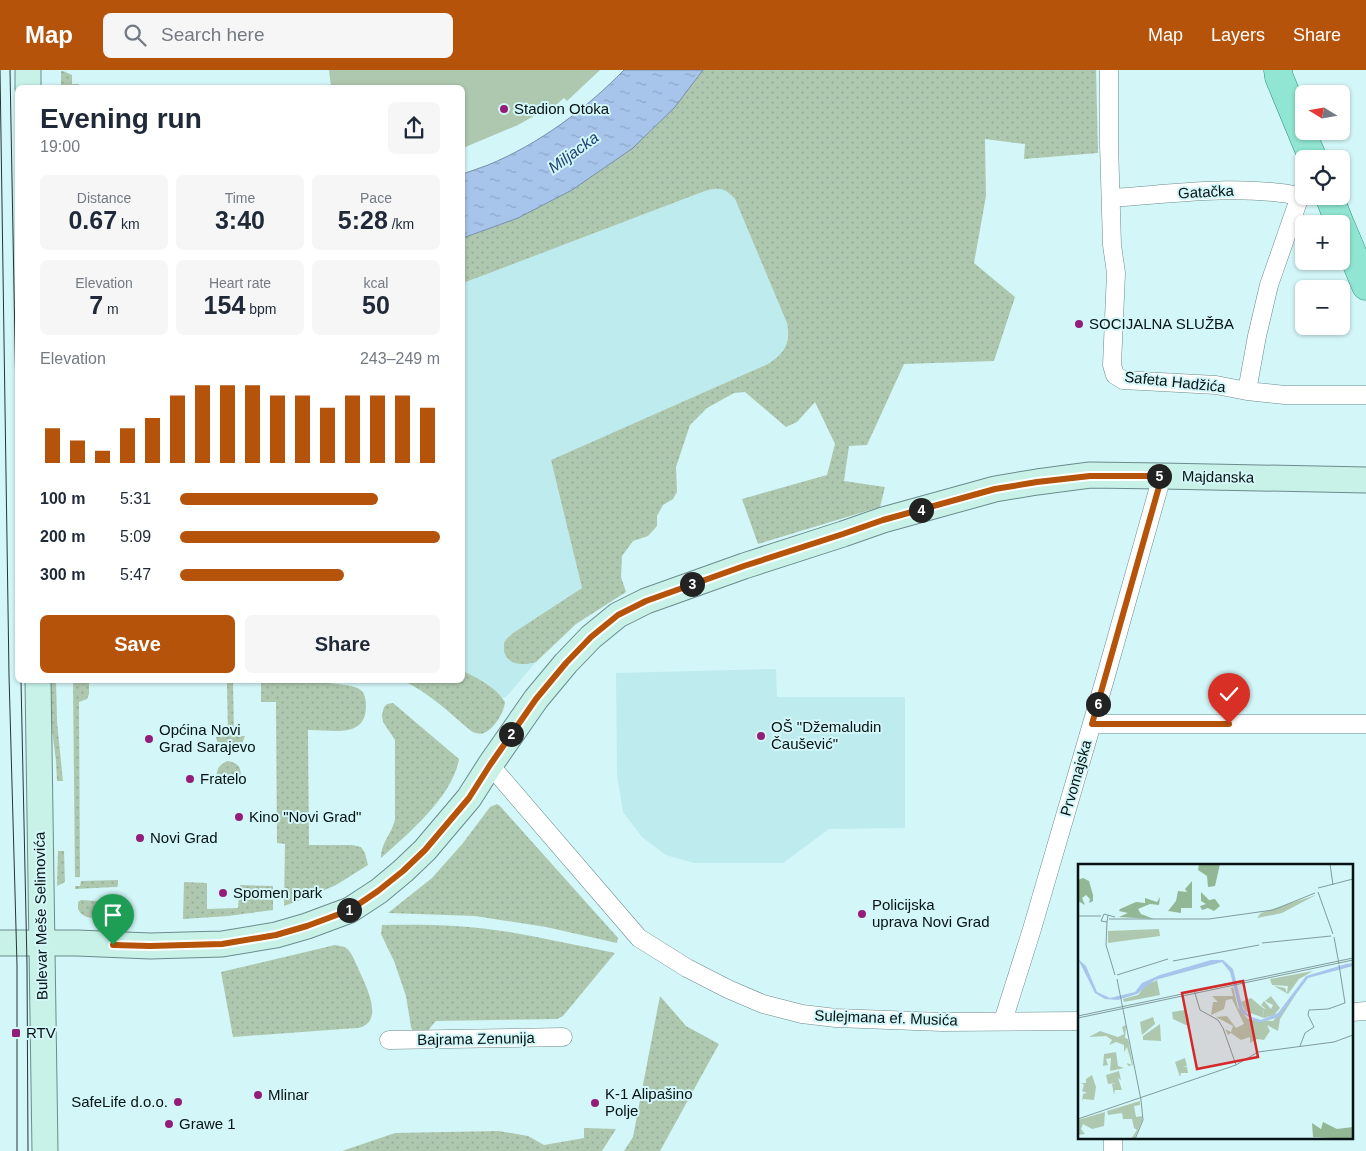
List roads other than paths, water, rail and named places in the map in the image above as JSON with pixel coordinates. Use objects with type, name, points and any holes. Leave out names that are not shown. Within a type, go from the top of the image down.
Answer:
[{"type":"main road","points":[[1278,70],[1279,77],[1309,150]]},
{"type":"main road","points":[[1350,246],[1366,284]]},
{"type":"street","points":[[28,70],[28,85]]},
{"type":"street","points":[[1109,70],[1111,198]]},
{"type":"street","name":"Gatačka","points":[[1111,198],[1230,190],[1295,194]]},
{"type":"street","name":"Safeta Hadžića","points":[[1111,198],[1112,245],[1116,273],[1112,365],[1115,374],[1124,380],[1216,384],[1247,391],[1285,395],[1366,395]]},
{"type":"street","name":"Safeta Hadžića","points":[[1247,391],[1269,285],[1298,205]]},
{"type":"street","name":"Majdanska","points":[[0,943],[150,946],[222,944],[276,935],[350,910],[403,871],[425,850],[469,798],[536,699],[591,637],[618,615],[646,601],[744,566],[883,520],[995,489],[1037,482],[1090,476],[1366,480]]},
{"type":"street","name":"Prvomajska","points":[[1003,1020],[1032,929],[1092,724],[1162,476]]},
{"type":"street","name":"Bulevar Meše Selimovića","points":[[38,683],[45,1151]]},
{"type":"street","points":[[1092,724],[1366,724]]},
{"type":"street","name":"Sulejmana ef. Musića","points":[[490,765],[639,938],[687,968],[728,989],[763,1004],[802,1014],[836,1018],[942,1022],[1003,1020],[1078,1021]]},
{"type":"street","name":"Bajrama Zenunija","points":[[389,1040],[563,1037]]},
{"type":"street","points":[[1113,1138],[1113,1151]]},
{"type":"water","name":"Miljacka","points":[[624,70],[703,70],[675,107],[633,148],[572,190],[518,218],[465,237],[465,173],[507,156],[543,136],[578,112]]},
{"type":"tram line","points":[[0,70],[9,675],[17,965],[17,1151]]},
{"type":"tram line","points":[[10,70],[15,343]]},
{"type":"tram line","points":[[21,683],[27,965],[28,1151]]},
{"type":"place","name":"Stadion Otoka","points":[[504,109]]},
{"type":"place","name":"SOCIJALNA SLUŽBA","points":[[1079,324]]},
{"type":"place","name":"OŠ \"Džemaludin Čaušević\"","points":[[761,736]]},
{"type":"place","name":"Općina Novi Grad Sarajevo","points":[[149,739]]},
{"type":"place","name":"Fratelo","points":[[190,779]]},
{"type":"place","name":"Kino \"Novi Grad\"","points":[[239,817]]},
{"type":"place","name":"Novi Grad","points":[[140,838]]},
{"type":"place","name":"Spomen park","points":[[223,893]]},
{"type":"place","name":"Policijska uprava Novi Grad","points":[[862,914]]},
{"type":"place","name":"RTV","points":[[16,1033]]},
{"type":"place","name":"Mlinar","points":[[258,1095]]},
{"type":"place","name":"SafeLife d.o.o.","points":[[178,1102]]},
{"type":"place","name":"K-1 Alipašino Polje","points":[[595,1103]]},
{"type":"place","name":"Grawe 1","points":[[169,1124]]}]
